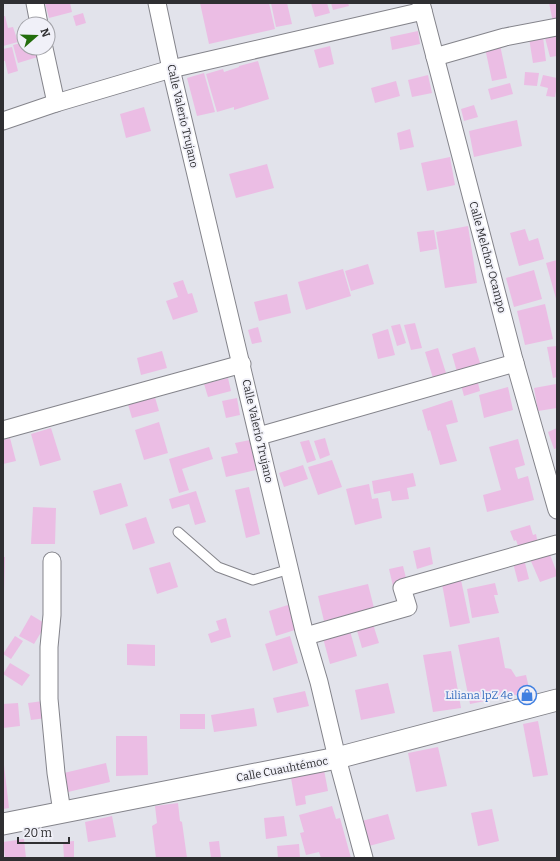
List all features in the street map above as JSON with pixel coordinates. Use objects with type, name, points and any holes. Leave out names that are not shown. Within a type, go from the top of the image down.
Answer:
[{"type":"street","points":[[35,3],[37,16]]},
{"type":"street","name":"Calle Valerio Trujano","points":[[157,3],[171,69],[306,636],[364,858]]},
{"type":"street","points":[[3,120],[171,69],[422,7]]},
{"type":"street","name":"Calle Melchor Ocampo","points":[[422,7],[515,363],[557,510]]},
{"type":"street","points":[[435,57],[505,37],[557,27]]},
{"type":"street","points":[[46,56],[56,103]]},
{"type":"street","points":[[259,436],[515,363]]},
{"type":"street","points":[[3,430],[242,364]]},
{"type":"street","points":[[306,636],[408,607],[402,588],[557,544]]},
{"type":"street","points":[[52,561],[49,699],[56,773],[62,812]]},
{"type":"street","name":"Calle Cuauhtémoc","points":[[3,824],[337,758],[557,700]]},
{"type":"lane","points":[[178,532],[218,567],[253,580],[290,569]]},
{"type":"building","points":[[45,3],[70,3],[72,12],[56,16],[48,16]]},
{"type":"building","points":[[200,3],[269,3],[275,29],[209,44]]},
{"type":"building","points":[[271,3],[287,3],[292,24],[276,27]]},
{"type":"building","points":[[311,3],[327,3],[330,13],[315,17]]},
{"type":"building","points":[[331,3],[348,3],[349,6],[333,10]]},
{"type":"building","points":[[549,3],[557,3],[557,22],[553,22]]},
{"type":"building","points":[[83,13],[86,23],[76,26],[73,16]]},
{"type":"building","points":[[3,16],[5,16],[8,28],[13,27],[16,36],[16,43],[3,46]]},
{"type":"building","points":[[418,31],[420,44],[392,50],[390,37]]},
{"type":"building","points":[[557,31],[557,56],[550,57],[544,34]]},
{"type":"building","points":[[543,37],[546,61],[533,63],[529,38]]},
{"type":"building","points":[[16,44],[16,56],[13,45]]},
{"type":"building","points":[[500,45],[507,78],[492,81],[485,48]]},
{"type":"building","points":[[330,46],[334,64],[319,68],[314,50]]},
{"type":"building","points":[[12,47],[18,71],[8,74],[5,61],[3,61],[3,49]]},
{"type":"building","points":[[16,56],[41,56],[18,63]]},
{"type":"building","points":[[258,61],[269,99],[234,110],[234,107],[217,112],[206,74],[223,69],[224,72]]},
{"type":"building","points":[[525,72],[539,73],[537,86],[524,85]]},
{"type":"building","points":[[204,73],[215,112],[197,116],[187,78]]},
{"type":"building","points":[[428,75],[432,93],[412,97],[408,80]]},
{"type":"building","points":[[543,75],[557,78],[555,97],[546,96],[548,88],[540,86]]},
{"type":"building","points":[[396,81],[400,96],[375,103],[371,88]]},
{"type":"building","points":[[510,83],[513,94],[491,100],[488,89]]},
{"type":"building","points":[[474,105],[478,117],[464,121],[461,109]]},
{"type":"building","points":[[144,107],[151,131],[126,138],[120,114]]},
{"type":"building","points":[[517,120],[522,146],[474,157],[469,131]]},
{"type":"building","points":[[410,129],[414,147],[400,150],[397,133]]},
{"type":"building","points":[[450,157],[455,185],[427,191],[421,163]]},
{"type":"building","points":[[267,164],[274,188],[236,198],[229,174]]},
{"type":"building","points":[[468,226],[477,283],[445,288],[436,232]]},
{"type":"building","points":[[525,229],[529,241],[538,238],[544,259],[519,266],[510,233]]},
{"type":"building","points":[[434,230],[437,249],[420,252],[417,232]]},
{"type":"building","points":[[557,260],[557,302],[546,263]]},
{"type":"building","points":[[368,264],[374,284],[351,291],[345,271]]},
{"type":"building","points":[[343,269],[351,296],[306,310],[298,282]]},
{"type":"building","points":[[534,270],[542,299],[514,307],[506,278]]},
{"type":"building","points":[[183,280],[188,294],[192,293],[198,312],[173,320],[166,301],[178,297],[173,283]]},
{"type":"building","points":[[287,294],[291,313],[259,321],[254,302]]},
{"type":"building","points":[[545,304],[553,339],[525,345],[517,311]]},
{"type":"building","points":[[415,323],[422,348],[411,350],[404,325]]},
{"type":"building","points":[[400,324],[406,343],[397,346],[391,326]]},
{"type":"building","points":[[258,327],[262,342],[252,344],[248,330]]},
{"type":"building","points":[[388,329],[395,355],[378,359],[372,334]]},
{"type":"building","points":[[557,346],[557,377],[553,378],[547,347]]},
{"type":"building","points":[[475,347],[481,366],[457,372],[452,354]]},
{"type":"building","points":[[438,348],[446,373],[433,378],[425,352]]},
{"type":"building","points":[[162,351],[167,368],[141,375],[137,358]]},
{"type":"building","points":[[228,378],[231,391],[208,397],[204,384]]},
{"type":"building","points":[[477,379],[480,391],[464,396],[461,385]]},
{"type":"building","points":[[556,384],[557,408],[538,411],[534,388]]},
{"type":"building","points":[[508,387],[513,410],[484,418],[479,395]]},
{"type":"building","points":[[154,394],[159,411],[132,418],[127,401]]},
{"type":"building","points":[[237,398],[240,415],[226,418],[222,401]]},
{"type":"building","points":[[452,400],[458,422],[446,425],[457,461],[440,465],[430,430],[428,431],[422,410]]},
{"type":"building","points":[[159,422],[168,453],[144,460],[135,430]]},
{"type":"building","points":[[51,428],[61,460],[40,466],[31,434]]},
{"type":"building","points":[[557,428],[557,448],[554,449],[548,432]]},
{"type":"building","points":[[10,438],[16,461],[3,464],[3,440]]},
{"type":"building","points":[[325,438],[330,455],[320,459],[314,441]]},
{"type":"building","points":[[518,439],[525,465],[515,468],[518,479],[528,476],[534,500],[487,512],[483,495],[501,490],[489,447]]},
{"type":"building","points":[[250,440],[256,470],[226,477],[221,457],[238,453],[235,443]]},
{"type":"building","points":[[309,440],[316,460],[307,463],[300,442]]},
{"type":"building","points":[[209,447],[213,459],[182,469],[189,490],[179,493],[169,459]]},
{"type":"building","points":[[332,460],[342,487],[318,495],[308,467]]},
{"type":"building","points":[[303,465],[308,479],[284,487],[279,473]]},
{"type":"building","points":[[413,473],[416,486],[407,488],[409,499],[392,501],[390,491],[374,494],[372,481]]},
{"type":"building","points":[[121,483],[128,506],[100,515],[93,491]]},
{"type":"building","points":[[369,484],[372,499],[378,498],[382,518],[355,525],[346,489]]},
{"type":"building","points":[[249,487],[260,534],[246,538],[235,490]]},
{"type":"building","points":[[196,491],[206,522],[195,525],[189,504],[172,509],[169,499]]},
{"type":"building","points":[[33,507],[56,508],[55,544],[31,544]]},
{"type":"building","points":[[146,517],[155,543],[133,550],[125,524]]},
{"type":"building","points":[[530,525],[533,535],[536,534],[539,549],[521,554],[516,540],[514,541],[510,531]]},
{"type":"building","points":[[430,547],[433,564],[417,569],[413,551]]},
{"type":"building","points":[[549,552],[557,576],[540,582],[530,559]]},
{"type":"building","points":[[3,557],[5,557],[4,593],[3,593]]},
{"type":"building","points":[[524,559],[529,579],[518,582],[513,563]]},
{"type":"building","points":[[170,562],[178,587],[157,594],[149,568]]},
{"type":"building","points":[[403,566],[407,582],[393,586],[389,569]]},
{"type":"building","points":[[461,580],[470,623],[450,627],[442,584]]},
{"type":"building","points":[[495,583],[498,595],[494,595],[499,613],[472,618],[467,589]]},
{"type":"building","points":[[368,584],[374,608],[324,621],[318,596]]},
{"type":"building","points":[[291,604],[298,629],[276,636],[269,611]]},
{"type":"building","points":[[31,615],[46,624],[34,644],[19,636]]},
{"type":"building","points":[[226,618],[231,637],[211,643],[208,634],[219,630],[216,621]]},
{"type":"building","points":[[372,621],[379,643],[362,648],[356,627]]},
{"type":"building","points":[[350,631],[357,656],[330,664],[323,638]]},
{"type":"building","points":[[15,636],[23,641],[11,659],[3,654]]},
{"type":"building","points":[[290,636],[298,663],[273,671],[265,644]]},
{"type":"building","points":[[499,637],[505,668],[511,669],[516,677],[526,675],[530,692],[470,704],[458,645]]},
{"type":"building","points":[[127,644],[155,645],[155,666],[127,665]]},
{"type":"building","points":[[451,651],[461,708],[433,712],[423,655]]},
{"type":"building","points":[[10,663],[30,675],[22,686],[3,674]]},
{"type":"building","points":[[388,683],[395,713],[361,720],[355,690]]},
{"type":"building","points":[[305,691],[309,706],[277,713],[273,698]]},
{"type":"building","points":[[43,701],[46,718],[31,720],[28,703]]},
{"type":"building","points":[[18,703],[20,726],[3,728],[3,704]]},
{"type":"building","points":[[254,708],[257,726],[214,732],[211,715]]},
{"type":"building","points":[[180,714],[205,714],[205,729],[180,729]]},
{"type":"building","points":[[538,721],[548,775],[533,777],[523,724]]},
{"type":"building","points":[[116,736],[147,736],[148,775],[116,776]]},
{"type":"building","points":[[438,747],[447,786],[416,792],[408,753]]},
{"type":"building","points":[[106,763],[110,782],[68,792],[64,773]]},
{"type":"building","points":[[3,765],[9,808],[3,809]]},
{"type":"building","points":[[324,770],[328,791],[305,796],[306,804],[296,806],[291,778]]},
{"type":"building","points":[[178,803],[187,858],[156,858],[152,826],[157,823],[155,806]]},
{"type":"building","points":[[332,806],[336,819],[340,818],[351,858],[321,858],[319,852],[306,855],[300,833],[304,832],[299,815]]},
{"type":"building","points":[[492,809],[499,841],[478,846],[471,813]]},
{"type":"building","points":[[388,814],[395,839],[369,846],[362,821]]},
{"type":"building","points":[[112,816],[116,837],[88,842],[85,822]]},
{"type":"building","points":[[284,816],[287,836],[266,839],[264,818]]},
{"type":"building","points":[[24,839],[26,858],[5,858],[3,842]]},
{"type":"building","points":[[74,841],[74,858],[64,858],[63,842]]},
{"type":"building","points":[[219,841],[221,858],[211,858],[209,842]]},
{"type":"building","points":[[299,844],[300,858],[278,858],[277,846]]},
{"type":"place","name":"Liliana lpZ 4e","points":[[527,695]]}]
